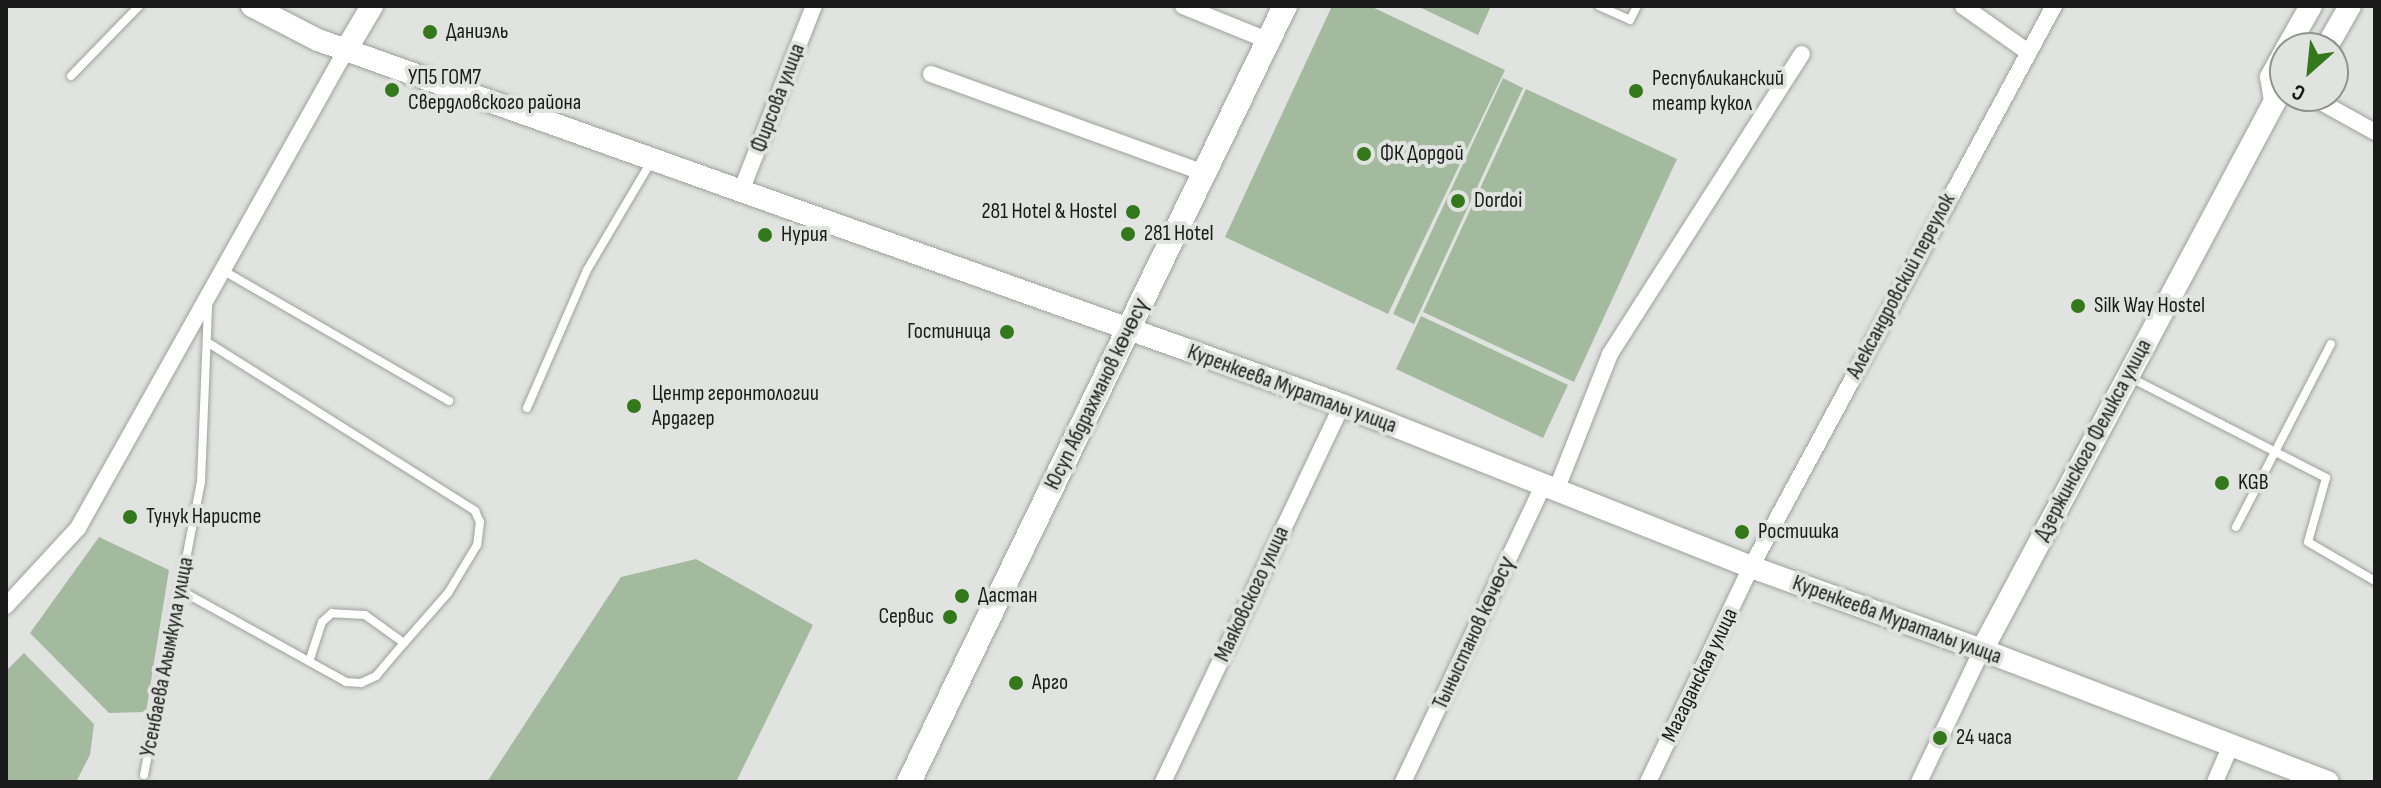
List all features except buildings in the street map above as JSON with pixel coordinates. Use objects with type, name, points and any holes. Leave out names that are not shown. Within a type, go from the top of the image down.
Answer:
[{"type":"main road","name":"Юсуп Абдрахманов көчөсү","points":[[909,782],[1285,6]]},
{"type":"street","name":"Куренкеева Мураталы улица","points":[[252,6],[318,40],[1342,405],[1751,567],[1982,650],[2328,782]]},
{"type":"street","name":"Усенбаева Алымкула улица","points":[[6,606],[78,528],[372,6]]},
{"type":"street","name":"Фирсова улица","points":[[741,191],[814,6]]},
{"type":"street","points":[[1183,6],[1269,41]]},
{"type":"street","points":[[1963,6],[2028,52]]},
{"type":"street","name":"Александровский переулок","points":[[1751,567],[2054,6]]},
{"type":"street","name":"Дзержинского Феликса улица","points":[[2296,32],[2311,6]]},
{"type":"street","points":[[2335,32],[2350,6]]},
{"type":"street","points":[[1551,486],[1610,354],[1802,54]]},
{"type":"street","points":[[931,74],[1204,173]]},
{"type":"street","name":"Дзержинского Феликса улица","points":[[1919,782],[1982,650],[2126,376],[2273,112]]},
{"type":"street","points":[[2339,112],[2375,132]]},
{"type":"street","name":"Маяковского улица","points":[[1163,782],[1342,405]]},
{"type":"street","name":"Тыныстанов көчөсү","points":[[1403,782],[1551,486]]},
{"type":"street","name":"Магаданская улица","points":[[1648,782],[1751,567]]},
{"type":"street","points":[[2215,782],[2231,745]]},
{"type":"lane","points":[[71,76],[139,6]]},
{"type":"lane","points":[[1599,6],[1630,20],[1637,6]]},
{"type":"lane","points":[[527,408],[587,270],[653,159]]},
{"type":"lane","points":[[224,271],[449,401]]},
{"type":"lane","name":"Усенбаева Алымкула улица","points":[[144,775],[201,482],[208,299]]},
{"type":"lane","points":[[180,590],[346,682],[361,683],[376,676],[448,593],[477,545],[480,522],[475,511],[207,342]]},
{"type":"lane","points":[[2236,527],[2277,455],[2331,344]]},
{"type":"lane","points":[[2126,376],[2326,478],[2308,542],[2375,581]]},
{"type":"lane","points":[[310,660],[322,622],[332,613],[365,615],[404,643]]},
{"type":"green space","name":"ФК Дордой","points":[[1332,6],[1370,6],[1505,70],[1388,314],[1225,237]]},
{"type":"green space","points":[[1417,6],[1491,6],[1478,35]]},
{"type":"green space","name":"Dordoi","points":[[1503,78],[1523,88],[1414,324],[1393,314]]},
{"type":"green space","name":"ФК Дордой","points":[[1526,89],[1677,159],[1574,382],[1423,312]]},
{"type":"green space","points":[[1421,316],[1568,385],[1543,438],[1396,369]]},
{"type":"green space","points":[[99,537],[169,570],[146,712],[109,713],[30,633]]},
{"type":"green space","points":[[696,559],[813,625],[736,782],[487,782],[621,577]]},
{"type":"green space","points":[[24,653],[94,724],[90,755],[76,782],[6,782],[6,671]]},
{"type":"place","name":"Даниэль","points":[[430,32]]},
{"type":"place","name":"УП5 ГОМ7 Свердловского района","points":[[392,90]]},
{"type":"place","name":"Республиканский театр кукол","points":[[1636,91]]},
{"type":"place","name":"ФК Дордой","points":[[1364,154]]},
{"type":"place","name":"Dordoi","points":[[1458,201]]},
{"type":"place","name":"281 Hotel & Hostel","points":[[1133,212]]},
{"type":"place","name":"281 Hotel","points":[[1128,234]]},
{"type":"place","name":"Нурия","points":[[765,235]]},
{"type":"place","name":"Silk Way Hostel","points":[[2078,306]]},
{"type":"place","name":"Гостиница","points":[[1007,332]]},
{"type":"place","name":"Центр геронтологии Ардагер","points":[[634,406]]},
{"type":"place","name":"KGB","points":[[2222,483]]},
{"type":"place","name":"Тунук Наристе","points":[[130,517]]},
{"type":"place","name":"Ростишка","points":[[1742,532]]},
{"type":"place","name":"Дастан","points":[[962,596]]},
{"type":"place","name":"Сервис","points":[[950,617]]},
{"type":"place","name":"Арго","points":[[1016,683]]},
{"type":"place","name":"24 часа","points":[[1940,738]]}]
